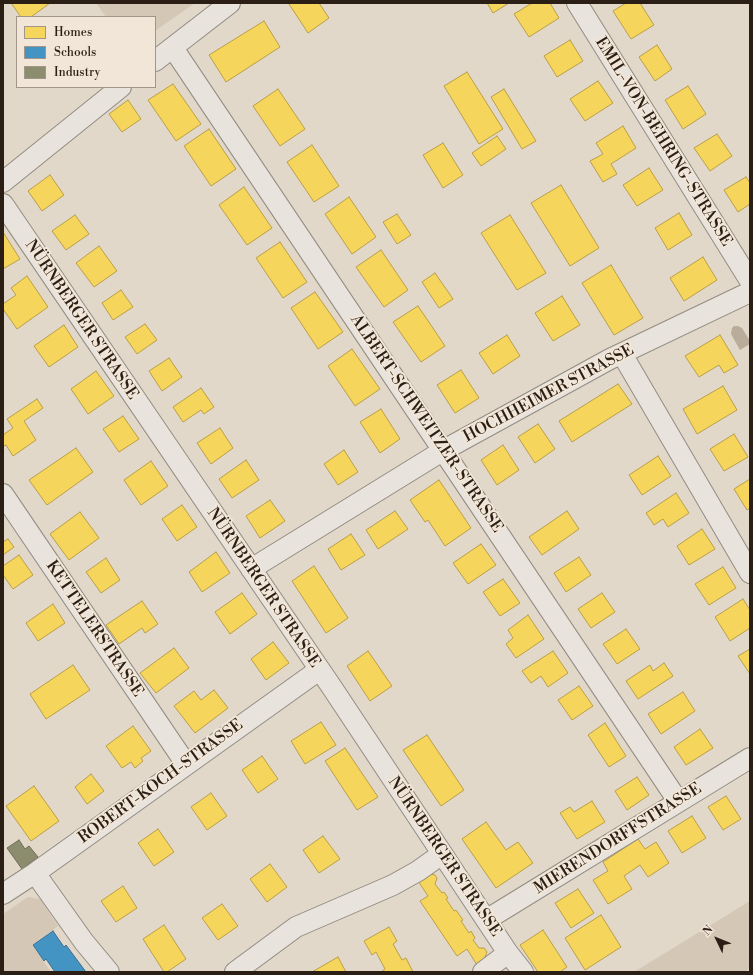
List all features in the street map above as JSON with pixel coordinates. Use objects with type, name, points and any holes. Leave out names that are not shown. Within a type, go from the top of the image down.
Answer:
[{"type":"street","points":[[156,60],[230,3]]},
{"type":"street","name":"EMIL-VON-BEHRING-STRASSE","points":[[577,3],[750,281]]},
{"type":"street","name":"ALBERT-SCHWEITZER-STRASSE","points":[[173,48],[678,801]]},
{"type":"street","points":[[3,182],[74,123],[120,88]]},
{"type":"street","name":"NÜRNBERGER STRASSE","points":[[3,204],[251,569],[508,953],[523,972]]},
{"type":"street","name":"HOCHHEIMER STRASSE","points":[[251,569],[444,450],[610,359],[750,292]]},
{"type":"street","points":[[622,354],[750,573]]},
{"type":"street","name":"KETTELERSTRASSE","points":[[3,494],[186,764]]},
{"type":"street","name":"ROBERT-KOCH-STRASSE","points":[[3,894],[35,873],[319,670]]},
{"type":"street","name":"MIERENDORFFSTRASSE","points":[[486,920],[750,758]]},
{"type":"street","points":[[235,972],[296,927],[393,885],[418,871],[442,854]]},
{"type":"street","points":[[35,873],[84,942],[109,972]]},
{"type":"street","points":[[483,972],[508,953]]},
{"type":"shaded area","points":[[96,3],[195,3],[156,30],[156,16],[105,16]]},
{"type":"shaded area","points":[[734,326],[742,328],[750,341],[750,344],[740,350],[731,334]]},
{"type":"shaded area","points":[[28,897],[40,899],[58,926],[32,945],[51,972],[3,972],[3,914]]},
{"type":"shaded area","points":[[750,901],[750,967],[745,972],[634,972]]},
{"type":"building: Homes","points":[[11,3],[50,3],[32,16],[20,16]]},
{"type":"building: Homes","points":[[319,3],[329,18],[308,33],[289,4]]},
{"type":"building: Homes","points":[[487,3],[509,3],[493,13]]},
{"type":"building: Homes","points":[[532,3],[550,3],[559,18],[529,37],[514,14]]},
{"type":"building: Homes","points":[[626,3],[640,3],[654,25],[631,39],[613,11]]},
{"type":"building: Homes","points":[[264,21],[280,47],[226,82],[209,55]]},
{"type":"building: Homes","points":[[570,40],[583,61],[557,77],[544,56]]},
{"type":"building: Homes","points":[[657,45],[672,69],[655,81],[639,57]]},
{"type":"building: Homes","points":[[467,72],[503,129],[479,144],[444,86]]},
{"type":"building: Homes","points":[[598,81],[613,103],[585,121],[570,99]]},
{"type":"building: Homes","points":[[173,84],[201,124],[176,141],[148,100]]},
{"type":"building: Homes","points":[[688,86],[706,114],[683,129],[665,100]]},
{"type":"building: Homes","points":[[278,89],[305,129],[280,146],[253,106]]},
{"type":"building: Homes","points":[[504,89],[536,141],[522,149],[491,97]]},
{"type":"building: Homes","points":[[128,100],[141,119],[122,132],[109,114]]},
{"type":"building: Homes","points":[[623,126],[636,148],[611,164],[617,174],[603,182],[590,161],[603,154],[596,143]]},
{"type":"building: Homes","points":[[209,129],[236,169],[211,186],[184,146]]},
{"type":"building: Homes","points":[[717,134],[732,156],[710,171],[694,148]]},
{"type":"building: Homes","points":[[497,136],[506,149],[481,166],[472,153]]},
{"type":"building: Homes","points":[[443,143],[463,175],[443,188],[423,155]]},
{"type":"building: Homes","points":[[312,145],[339,186],[314,202],[287,162]]},
{"type":"building: Homes","points":[[649,168],[663,190],[637,206],[623,185]]},
{"type":"building: Homes","points":[[50,175],[64,195],[42,211],[28,191]]},
{"type":"building: Homes","points":[[746,177],[750,183],[750,204],[738,212],[724,190]]},
{"type":"building: Homes","points":[[561,185],[599,248],[570,266],[531,203]]},
{"type":"building: Homes","points":[[244,187],[272,228],[247,245],[219,205]]},
{"type":"building: Homes","points":[[349,197],[376,237],[352,254],[325,214]]},
{"type":"building: Homes","points":[[679,213],[692,235],[668,250],[655,228]]},
{"type":"building: Homes","points":[[397,214],[411,235],[397,244],[383,222]]},
{"type":"building: Homes","points":[[75,215],[89,234],[66,250],[52,231]]},
{"type":"building: Homes","points":[[510,215],[546,273],[517,290],[481,233]]},
{"type":"building: Homes","points":[[3,232],[20,259],[3,269]]},
{"type":"building: Homes","points":[[280,242],[307,282],[283,298],[256,258]]},
{"type":"building: Homes","points":[[99,246],[117,271],[94,287],[76,263]]},
{"type":"building: Homes","points":[[381,250],[408,290],[384,307],[356,267]]},
{"type":"building: Homes","points":[[703,257],[717,280],[684,301],[670,278]]},
{"type":"building: Homes","points":[[611,265],[643,318],[614,335],[582,283]]},
{"type":"building: Homes","points":[[435,273],[453,299],[439,308],[422,282]]},
{"type":"building: Homes","points":[[27,276],[48,307],[17,329],[3,309],[3,304],[16,295],[11,288]]},
{"type":"building: Homes","points":[[121,290],[133,307],[113,320],[102,303]]},
{"type":"building: Homes","points":[[315,292],[343,332],[318,349],[291,308]]},
{"type":"building: Homes","points":[[562,296],[580,325],[553,341],[535,313]]},
{"type":"building: Homes","points":[[418,306],[445,346],[421,362],[393,322]]},
{"type":"building: Homes","points":[[145,324],[157,340],[137,354],[125,337]]},
{"type":"building: Homes","points":[[64,325],[78,347],[49,367],[34,346]]},
{"type":"building: Homes","points":[[507,335],[520,356],[493,374],[479,353]]},
{"type":"building: Homes","points":[[720,335],[738,365],[724,373],[719,365],[699,377],[685,356]]},
{"type":"building: Homes","points":[[352,349],[380,389],[355,406],[328,366]]},
{"type":"building: Homes","points":[[169,358],[182,377],[162,391],[149,371]]},
{"type":"building: Homes","points":[[461,370],[479,398],[455,413],[437,385]]},
{"type":"building: Homes","points":[[96,371],[114,396],[88,414],[71,389]]},
{"type":"building: Homes","points":[[618,384],[632,404],[572,442],[559,421]]},
{"type":"building: Homes","points":[[723,386],[737,410],[697,434],[683,409]]},
{"type":"building: Homes","points":[[201,388],[214,407],[204,414],[201,410],[183,422],[173,407]]},
{"type":"building: Homes","points":[[37,399],[43,408],[24,421],[36,440],[13,456],[6,445],[3,446],[3,435],[13,428],[7,419]]},
{"type":"building: Homes","points":[[381,409],[400,439],[380,453],[360,422]]},
{"type":"building: Homes","points":[[123,416],[139,439],[119,452],[103,429]]},
{"type":"building: Homes","points":[[538,424],[555,449],[535,463],[518,437]]},
{"type":"building: Homes","points":[[220,428],[233,448],[211,464],[197,443]]},
{"type":"building: Homes","points":[[734,434],[748,457],[724,471],[710,449]]},
{"type":"building: Homes","points":[[503,445],[519,470],[497,485],[481,460]]},
{"type":"building: Homes","points":[[76,448],[93,472],[47,505],[29,480]]},
{"type":"building: Homes","points":[[344,450],[358,472],[338,485],[324,464]]},
{"type":"building: Homes","points":[[658,456],[671,476],[642,495],[629,475]]},
{"type":"building: Homes","points":[[246,460],[259,480],[232,498],[219,479]]},
{"type":"building: Homes","points":[[151,461],[168,486],[141,505],[124,480]]},
{"type":"building: Homes","points":[[750,479],[750,508],[747,510],[734,489]]},
{"type":"building: Homes","points":[[439,480],[471,528],[445,546],[428,520],[425,522],[410,500]]},
{"type":"building: Homes","points":[[676,493],[689,513],[668,527],[663,519],[654,525],[646,513]]},
{"type":"building: Homes","points":[[270,500],[285,521],[260,538],[246,516]]},
{"type":"building: Homes","points":[[182,505],[197,527],[177,541],[162,519]]},
{"type":"building: Homes","points":[[395,511],[408,529],[378,549],[366,530]]},
{"type":"building: Homes","points":[[567,511],[579,529],[542,555],[529,537]]},
{"type":"building: Homes","points":[[80,512],[99,538],[69,560],[50,534]]},
{"type":"building: Homes","points":[[702,529],[715,549],[689,565],[677,546]]},
{"type":"building: Homes","points":[[351,534],[365,555],[341,570],[328,549]]},
{"type":"building: Homes","points":[[8,539],[14,547],[3,555],[3,542]]},
{"type":"building: Homes","points":[[481,544],[496,565],[468,584],[453,563]]},
{"type":"building: Homes","points":[[216,552],[230,573],[202,592],[189,572]]},
{"type":"building: Homes","points":[[19,555],[33,575],[13,589],[3,575],[3,566]]},
{"type":"building: Homes","points":[[579,557],[591,575],[566,592],[554,573]]},
{"type":"building: Homes","points":[[106,558],[120,580],[101,593],[86,572]]},
{"type":"building: Homes","points":[[314,566],[348,618],[326,633],[292,581]]},
{"type":"building: Homes","points":[[723,567],[736,588],[709,605],[695,584]]},
{"type":"building: Homes","points":[[503,579],[520,603],[500,616],[483,592]]},
{"type":"building: Homes","points":[[242,593],[257,614],[230,634],[215,612]]},
{"type":"building: Homes","points":[[602,593],[615,612],[591,628],[578,609]]},
{"type":"building: Homes","points":[[743,599],[750,610],[750,628],[730,641],[715,617]]},
{"type":"building: Homes","points":[[142,601],[158,624],[145,633],[142,628],[119,644],[106,625]]},
{"type":"building: Homes","points":[[53,604],[65,623],[38,641],[26,623]]},
{"type":"building: Homes","points":[[528,615],[544,639],[516,658],[506,644],[513,638],[508,630]]},
{"type":"building: Homes","points":[[626,629],[640,649],[617,664],[603,644]]},
{"type":"building: Homes","points":[[273,642],[289,663],[266,680],[251,659]]},
{"type":"building: Homes","points":[[174,648],[189,668],[156,693],[140,673]]},
{"type":"building: Homes","points":[[750,649],[750,674],[738,656]]},
{"type":"building: Homes","points":[[368,651],[392,686],[370,701],[347,666]]},
{"type":"building: Homes","points":[[553,651],[568,673],[548,687],[541,676],[531,683],[522,671]]},
{"type":"building: Homes","points":[[664,663],[673,676],[638,699],[626,681],[650,665],[653,671]]},
{"type":"building: Homes","points":[[73,665],[90,690],[46,719],[30,694]]},
{"type":"building: Homes","points":[[579,686],[593,706],[572,720],[558,700]]},
{"type":"building: Homes","points":[[214,690],[228,708],[195,733],[174,706],[194,691],[201,700]]},
{"type":"building: Homes","points":[[683,692],[695,711],[661,734],[648,714]]},
{"type":"building: Homes","points":[[321,722],[336,745],[305,764],[291,741]]},
{"type":"building: Homes","points":[[605,723],[626,756],[609,767],[588,735]]},
{"type":"building: Homes","points":[[133,726],[151,751],[141,758],[143,761],[135,768],[131,762],[122,768],[106,746]]},
{"type":"building: Homes","points":[[700,729],[713,748],[686,765],[674,747]]},
{"type":"building: Homes","points":[[427,735],[464,790],[441,806],[403,750]]},
{"type":"building: Homes","points":[[345,748],[378,797],[357,810],[325,761]]},
{"type":"building: Homes","points":[[262,756],[278,779],[258,793],[242,770]]},
{"type":"building: Homes","points":[[91,774],[104,791],[87,804],[75,787]]},
{"type":"building: Homes","points":[[637,777],[649,795],[627,810],[615,791]]},
{"type":"building: Homes","points":[[34,786],[59,821],[31,841],[6,806]]},
{"type":"building: Homes","points":[[211,793],[227,816],[207,830],[191,807]]},
{"type":"building: Homes","points":[[726,796],[741,819],[723,830],[708,807]]},
{"type":"building: Homes","points":[[592,801],[605,822],[577,839],[560,813],[570,807],[574,812]]},
{"type":"building: Homes","points":[[692,816],[706,838],[682,853],[668,831]]},
{"type":"building: Homes","points":[[486,822],[506,850],[518,842],[533,863],[496,888],[462,839]]},
{"type":"building: Homes","points":[[158,829],[174,852],[154,866],[138,843]]},
{"type":"building: Homes","points":[[323,836],[340,859],[319,873],[303,850]]},
{"type":"building: Homes","points":[[638,839],[645,849],[656,842],[669,863],[648,877],[640,865],[624,876],[632,889],[608,904],[593,880],[608,871],[603,862]]},
{"type":"building: Homes","points":[[270,864],[287,887],[267,902],[250,879]]},
{"type":"building: Homes","points":[[430,874],[435,875],[437,878],[435,884],[442,893],[444,892],[448,898],[446,899],[454,911],[456,910],[463,920],[461,921],[469,933],[471,931],[475,938],[473,940],[479,948],[484,948],[487,952],[485,957],[486,959],[477,965],[467,949],[457,956],[420,901],[428,896],[418,881]]},
{"type":"building: Homes","points":[[123,886],[137,908],[116,922],[101,901]]},
{"type":"building: Homes","points":[[578,889],[594,913],[571,928],[555,903]]},
{"type":"building: Homes","points":[[222,904],[238,926],[218,940],[202,918]]},
{"type":"building: Homes","points":[[601,915],[621,947],[585,970],[565,938]]},
{"type":"building: Homes","points":[[164,925],[186,959],[167,972],[164,972],[143,939]]},
{"type":"building: Homes","points":[[389,927],[397,941],[393,944],[402,960],[406,958],[413,972],[381,972],[385,969],[376,952],[372,955],[364,941]]},
{"type":"building: Homes","points":[[543,930],[567,967],[560,972],[538,972],[520,945]]},
{"type":"building: Homes","points":[[338,957],[346,972],[312,972]]},
{"type":"building: Schools","points":[[53,931],[64,947],[66,945],[86,972],[55,972],[46,959],[44,961],[33,945]]},
{"type":"building: Industry","points":[[19,840],[25,849],[29,846],[38,857],[22,869],[7,848]]}]
